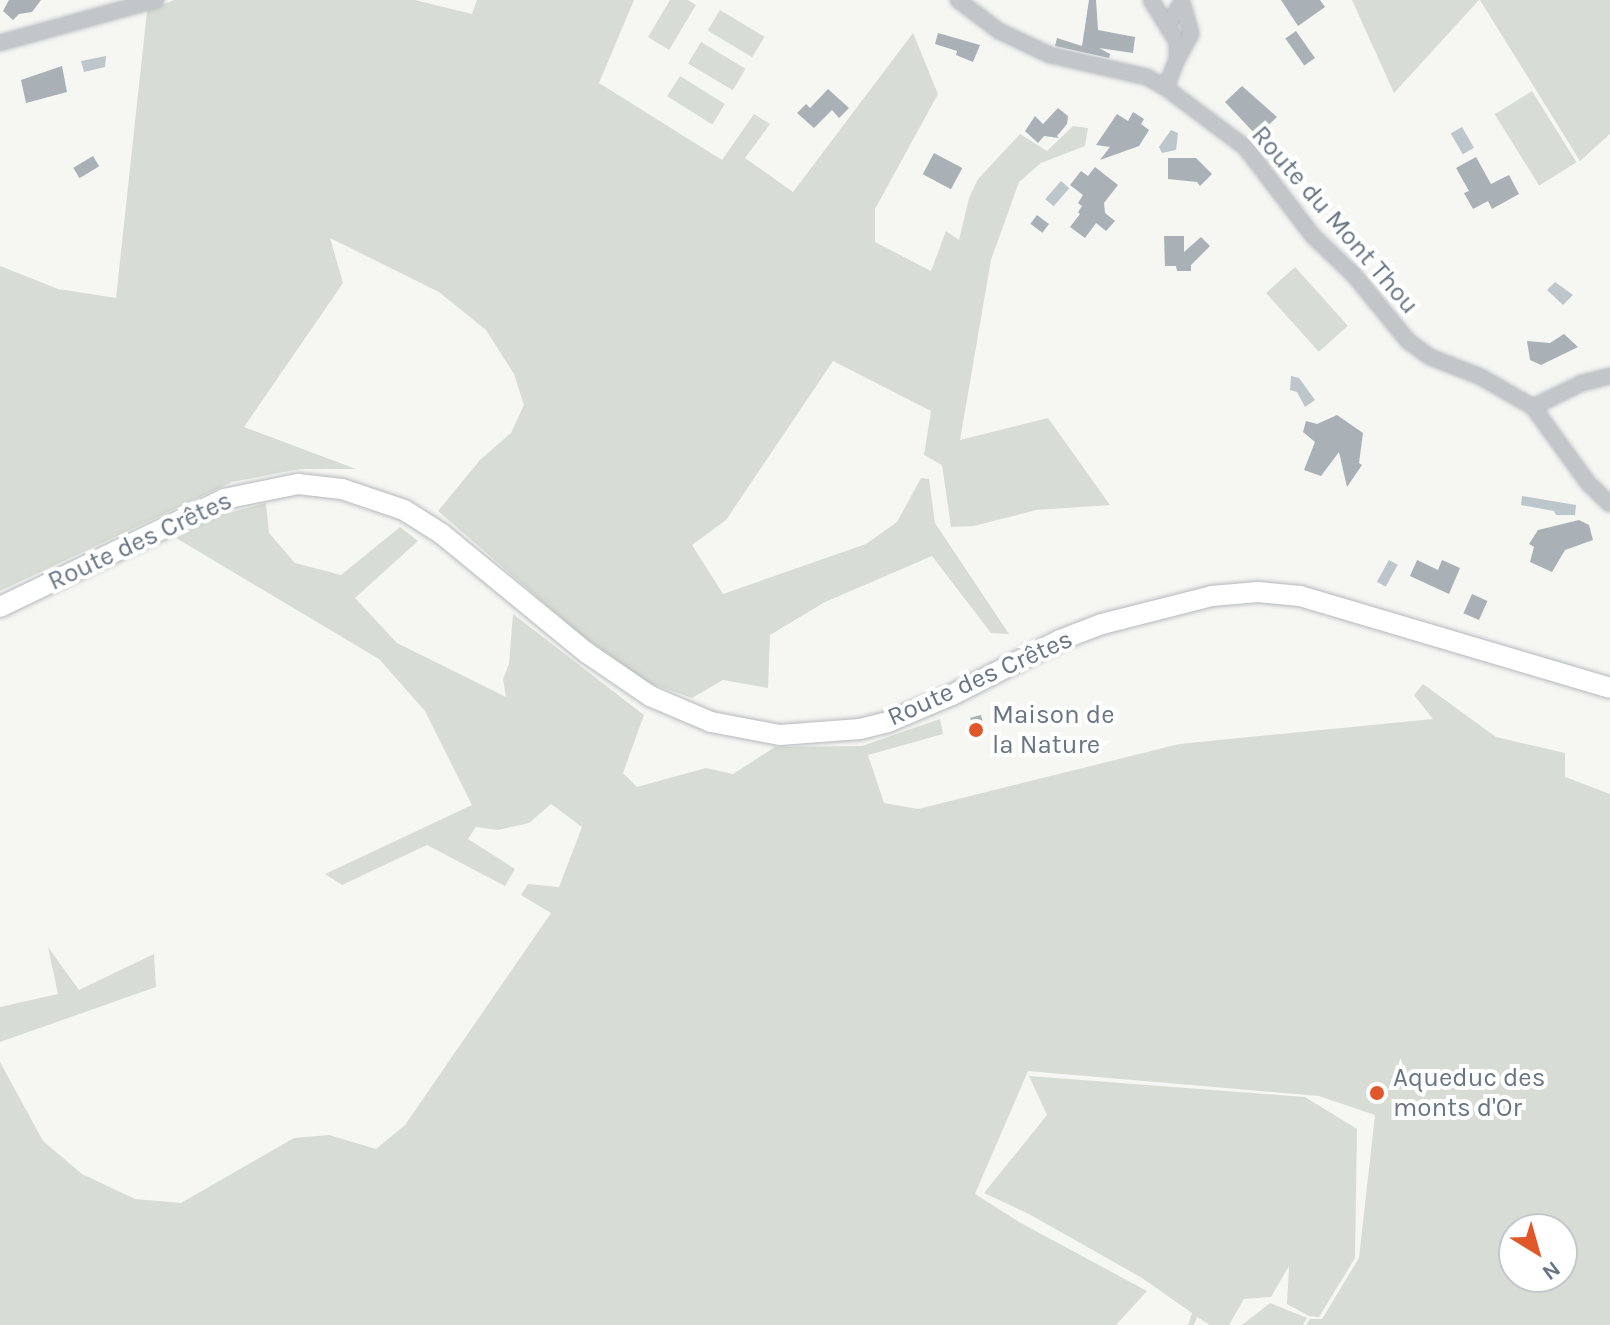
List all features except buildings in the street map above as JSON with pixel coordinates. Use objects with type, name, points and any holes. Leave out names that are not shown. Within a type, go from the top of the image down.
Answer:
[{"type":"street","points":[[0,43],[156,0]]},
{"type":"street","name":"Route du Mont Thou","points":[[958,0],[999,31],[1050,55],[1147,77],[1245,147],[1313,236],[1354,275],[1408,341],[1430,357],[1481,377],[1533,407],[1588,483],[1610,504]]},
{"type":"street","points":[[1151,0],[1177,42],[1177,59]]},
{"type":"street","points":[[1166,88],[1191,34],[1182,1]]},
{"type":"street","points":[[1168,25],[1182,1]]},
{"type":"street","points":[[1533,407],[1582,383],[1610,376]]},
{"type":"street","name":"Route des Crêtes","points":[[0,607],[224,499],[298,484],[342,489],[404,510],[442,534],[587,653],[650,696],[711,722],[780,735],[860,729],[888,722],[952,695],[1060,640],[1102,624],[1212,596],[1258,592],[1300,596],[1610,688]]},
{"type":"shaded area","points":[[174,0],[415,0],[472,14],[477,0],[634,0],[599,83],[722,160],[754,114],[770,124],[745,158],[793,192],[913,33],[938,94],[875,209],[875,242],[931,271],[946,231],[959,240],[969,198],[978,179],[1020,134],[1047,151],[1073,126],[1088,128],[1085,146],[1041,163],[1019,182],[991,260],[960,440],[1048,418],[1110,505],[1036,510],[974,526],[951,527],[942,465],[924,455],[931,411],[833,361],[726,520],[692,545],[723,594],[866,544],[897,522],[921,478],[929,479],[935,523],[1009,634],[991,633],[932,556],[825,602],[770,635],[768,688],[723,680],[692,698],[649,683],[580,634],[438,511],[480,460],[511,433],[524,405],[514,374],[486,330],[439,292],[330,238],[343,283],[244,427],[356,469],[300,469],[232,482],[0,591],[0,266],[58,289],[116,298],[147,11]]},
{"type":"shaded area","points":[[670,0],[688,0],[696,5],[669,50],[648,37]]},
{"type":"shaded area","points":[[1352,0],[1479,0],[1394,93]]},
{"type":"shaded area","points":[[1480,0],[1610,0],[1610,134],[1580,161]]},
{"type":"shaded area","points":[[720,10],[765,37],[752,57],[708,31]]},
{"type":"shaded area","points":[[701,42],[746,69],[733,90],[688,63]]},
{"type":"shaded area","points":[[106,56],[105,67],[84,72],[81,61]]},
{"type":"shaded area","points":[[680,76],[725,104],[712,124],[667,96]]},
{"type":"shaded area","points":[[1532,91],[1577,162],[1539,186],[1495,114]]},
{"type":"shaded area","points":[[1462,127],[1474,148],[1463,154],[1451,134]]},
{"type":"shaded area","points":[[1171,130],[1178,133],[1176,150],[1162,153],[1159,147]]},
{"type":"shaded area","points":[[1061,181],[1069,188],[1054,206],[1045,199]]},
{"type":"shaded area","points":[[1295,267],[1348,326],[1319,352],[1266,293]]},
{"type":"shaded area","points":[[1555,282],[1573,295],[1563,305],[1547,290]]},
{"type":"shaded area","points":[[1291,376],[1299,378],[1315,400],[1305,407],[1297,392],[1290,390]]},
{"type":"shaded area","points":[[1522,496],[1576,505],[1575,515],[1556,515],[1554,511],[1521,505]]},
{"type":"shaded area","points":[[266,503],[269,533],[295,563],[341,575],[400,527],[418,541],[355,598],[397,643],[506,697],[503,679],[509,664],[513,614],[644,715],[623,773],[637,787],[706,768],[733,774],[775,747],[862,746],[940,719],[943,734],[868,755],[884,803],[918,809],[1179,744],[1433,719],[1414,695],[1423,684],[1496,737],[1565,753],[1565,777],[1610,794],[1610,1325],[1306,1325],[1310,1319],[1322,1319],[1359,1258],[1375,1115],[1319,1096],[1028,1071],[975,1194],[1019,1222],[1147,1291],[1116,1325],[0,1325],[0,1062],[43,1141],[82,1174],[135,1199],[181,1203],[294,1138],[329,1135],[376,1149],[405,1125],[551,913],[521,895],[528,884],[559,887],[582,827],[551,804],[529,823],[498,830],[476,827],[468,839],[515,869],[505,886],[427,845],[342,885],[325,874],[472,805],[425,711],[379,659],[176,538],[213,517]]},
{"type":"shaded area","points":[[1389,560],[1398,565],[1386,587],[1377,582]]},
{"type":"shaded area","points":[[48,947],[79,990],[154,954],[156,987],[0,1042],[0,1007],[58,994]]},
{"type":"shaded area","points":[[1029,1076],[1305,1097],[1357,1129],[1355,1258],[1319,1317],[1309,1316],[1287,1304],[1289,1266],[1271,1297],[1244,1299],[1229,1325],[1210,1325],[1197,1317],[1194,1325],[1188,1325],[1192,1313],[1142,1278],[1029,1214],[984,1193],[1047,1115]]},
{"type":"shaded area","points":[[1270,1303],[1307,1318],[1303,1325],[1242,1325]]},
{"type":"place","name":"Maison de la Nature","points":[[976,730]]},
{"type":"place","name":"Aqueduc des monts d'Or","points":[[1377,1093]]}]
